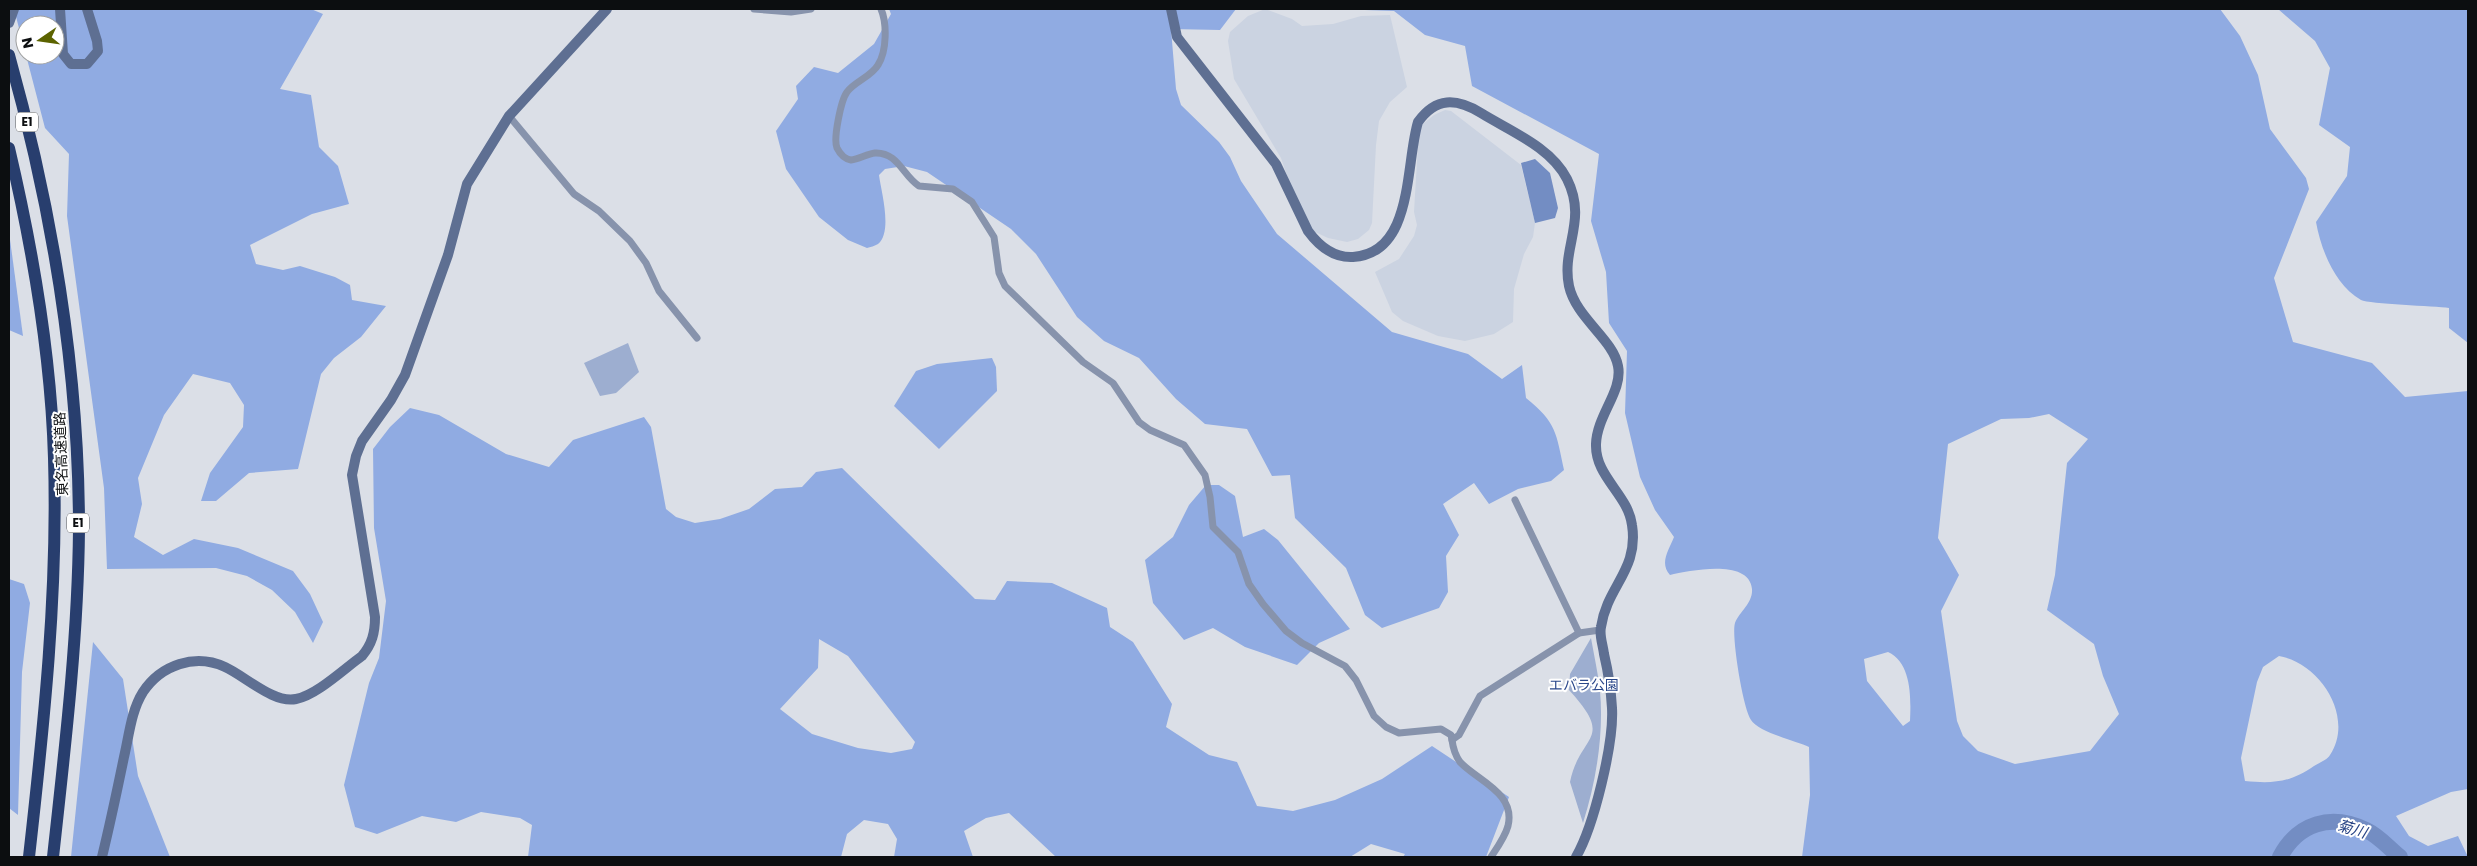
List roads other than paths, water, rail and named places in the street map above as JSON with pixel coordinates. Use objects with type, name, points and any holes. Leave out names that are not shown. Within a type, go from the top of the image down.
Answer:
[{"type":"highway","name":"東名高速道路","points":[[9,55],[42,190],[68,346],[74,414],[79,528],[76,606],[68,718],[53,857]]},
{"type":"highway","name":"東名高速道路","points":[[9,148],[36,280],[46,351],[54,466],[53,600],[46,707],[29,857]]},
{"type":"street","points":[[9,23],[14,9]]},
{"type":"street","points":[[60,9],[63,54],[71,64],[81,65],[87,64],[98,52],[97,41],[87,9]]},
{"type":"street","points":[[102,857],[133,716],[143,692],[161,672],[185,662],[209,662],[226,667],[280,698],[295,700],[306,696],[362,656],[369,648],[375,627],[375,618],[352,475],[356,456],[362,441],[388,406],[405,375],[448,256],[463,194],[509,116],[607,9]]},
{"type":"street","points":[[754,9],[791,12],[811,9]]},
{"type":"street","points":[[881,9],[885,22],[880,61],[874,70],[849,90],[844,97],[836,138],[837,148],[841,154],[851,160],[870,154],[888,156],[898,163],[918,186],[952,189],[972,202],[994,237],[999,273],[1005,286],[1083,362],[1113,383],[1139,422],[1156,433],[1180,442],[1199,464],[1209,489],[1213,527],[1238,552],[1249,584],[1269,611],[1297,640],[1345,666],[1356,680],[1374,716],[1386,727],[1399,732],[1440,729],[1451,735],[1454,753],[1460,761],[1499,794],[1507,808],[1508,826],[1492,857]]},
{"type":"street","points":[[1171,9],[1177,37],[1276,164],[1308,231],[1315,240],[1333,253],[1343,256],[1360,256],[1378,249],[1391,237],[1399,220],[1418,122],[1426,112],[1439,104],[1454,102],[1469,106],[1544,152],[1561,169],[1571,190],[1576,211],[1575,234],[1568,272],[1572,297],[1579,309],[1616,356],[1619,370],[1615,392],[1602,414],[1597,430],[1598,462],[1602,473],[1628,510],[1634,538],[1629,565],[1609,597],[1600,630],[1612,709],[1611,732],[1592,824],[1576,857]]},
{"type":"street","points":[[509,116],[574,194],[599,211],[630,241],[646,263],[659,291],[697,338]]},
{"type":"street","points":[[1515,500],[1580,633]]},
{"type":"street","points":[[1452,740],[1459,735],[1480,696],[1580,633],[1600,630]]},
{"type":"waterway","name":"菊川","points":[[2280,857],[2287,845],[2296,836],[2317,824],[2328,822],[2340,822],[2366,830],[2380,839],[2400,857]]},
{"type":"park label","name":"エバラ公園","points":[[1584,685]]}]
